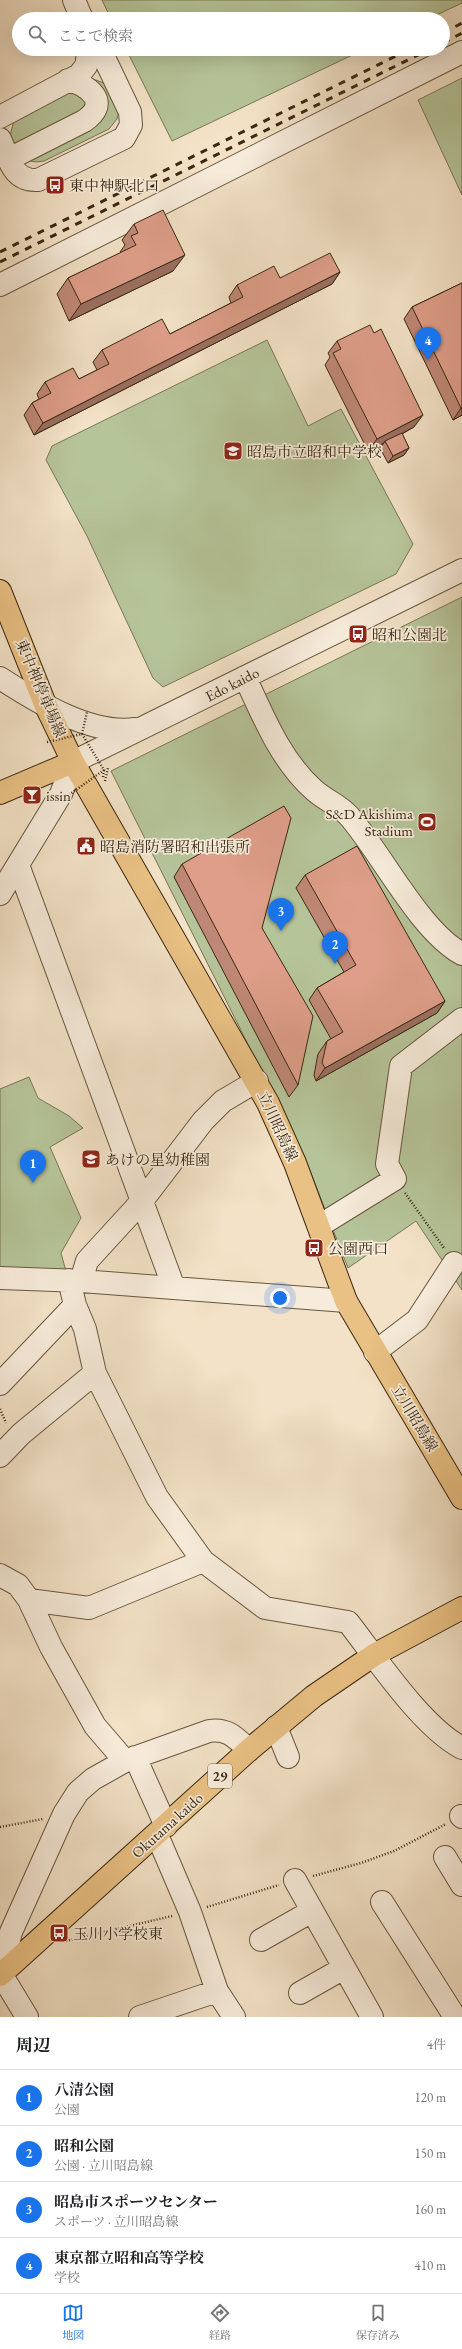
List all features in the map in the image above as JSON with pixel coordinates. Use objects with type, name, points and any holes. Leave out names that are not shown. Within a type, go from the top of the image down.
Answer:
[{"type":"main road","name":"東中神停車場線","points":[[0,591],[45,704],[73,762]]},
{"type":"main road","name":"Edo kaido","points":[[0,794],[73,762]]},
{"type":"main road","name":"立川昭島線","points":[[73,762],[257,1081],[286,1141],[346,1301],[462,1498]]},
{"type":"main road","name":"Okutama kaido","points":[[1,1974],[249,1750],[314,1696],[374,1655],[462,1608]]},
{"type":"street","points":[[74,0],[79,12]]},
{"type":"street","points":[[0,285],[462,52]]},
{"type":"street","points":[[0,117],[74,77],[86,66],[88,56]]},
{"type":"street","points":[[74,77],[95,96],[96,107],[94,113],[84,121],[5,149],[17,174],[22,179],[38,180],[124,138],[128,132],[132,119],[103,56]]},
{"type":"street","points":[[74,77],[99,75],[117,84]]},
{"type":"street","name":"Edo kaido","points":[[73,762],[462,570]]},
{"type":"street","points":[[244,677],[276,742],[297,772],[314,790],[348,815],[420,913],[449,947],[462,954]]},
{"type":"street","points":[[2,682],[92,726],[115,730],[144,728]]},
{"type":"street","points":[[73,762],[61,794],[7,876],[142,1201],[174,1288]]},
{"type":"street","points":[[319,1226],[395,1179],[387,1164],[402,1066],[462,1019]]},
{"type":"street","points":[[257,1081],[223,1101],[203,1121],[142,1201],[87,1261],[75,1280],[75,1305],[85,1329],[95,1372],[157,1497],[203,1561],[265,1608],[348,1622],[396,1685],[448,1740],[462,1748]]},
{"type":"street","points":[[375,1352],[417,1320],[454,1263]]},
{"type":"street","points":[[0,1278],[75,1280],[346,1301]]},
{"type":"street","points":[[0,1384],[75,1305]]},
{"type":"street","points":[[0,1456],[20,1434],[95,1372]]},
{"type":"street","points":[[29,1600],[89,1608],[203,1561]]},
{"type":"street","points":[[0,1574],[18,1585],[29,1600],[51,1647],[96,1726],[130,1759],[161,1830],[217,1991],[234,2017]]},
{"type":"street","points":[[276,1727],[288,1756]]},
{"type":"street","points":[[27,2017],[1,1974],[10,1932],[64,1814],[78,1792],[93,1779],[130,1759],[210,1731],[221,1729],[229,1732],[249,1750]]},
{"type":"street","points":[[444,1857],[462,1885]]},
{"type":"street","points":[[295,1880],[372,2017]]},
{"type":"street","points":[[382,1902],[455,2017]]},
{"type":"street","points":[[261,1940],[312,1911]]},
{"type":"street","points":[[300,1993],[344,1968]]},
{"type":"street","points":[[140,2017],[217,1991]]},
{"type":"path","points":[[66,797],[104,770],[82,734],[87,712]]},
{"type":"path","points":[[47,742],[82,734]]},
{"type":"path","points":[[395,1179],[454,1263]]},
{"type":"path","points":[[0,1827],[64,1814]]},
{"type":"path","points":[[63,1942],[190,1912],[295,1880],[361,1863],[394,1851],[462,1817]]},
{"type":"green space","points":[[102,0],[462,0],[462,3],[443,12],[108,12]]},
{"type":"green space","points":[[130,56],[350,56],[172,141]]},
{"type":"green space","points":[[462,78],[462,195],[418,100]]},
{"type":"green space","points":[[96,80],[106,84],[119,111],[117,119],[109,129],[44,161],[36,162],[26,160],[88,127],[91,81]]},
{"type":"green space","points":[[74,89],[90,106],[15,145],[10,136],[14,120]]},
{"type":"green space","points":[[267,340],[308,426],[341,409],[413,544],[396,574],[163,687],[153,678],[87,536],[46,460],[52,446]]},
{"type":"green space","points":[[462,597],[462,1290],[416,1221],[348,1268],[305,1158],[111,771]]},
{"type":"green space","points":[[29,1077],[38,1098],[69,1116],[83,1128],[50,1147],[81,1218],[61,1253],[67,1275],[0,1272],[0,1089]]},
{"type":"building","points":[[163,210],[185,255],[81,304],[68,278],[136,245],[131,236],[138,233],[134,224]]},
{"type":"building","points":[[330,253],[340,272],[43,423],[32,403],[51,393],[45,382],[73,368],[79,379],[109,364],[102,350],[162,319],[170,334],[243,297],[237,285],[274,266],[280,278]]},
{"type":"building","points":[[462,283],[462,408],[461,408],[412,307]]},
{"type":"building","points":[[370,325],[374,333],[381,329],[423,415],[377,439],[333,353],[341,349],[337,341]]},
{"type":"building","points":[[402,433],[409,448],[393,456],[385,441]]},
{"type":"building","points":[[284,806],[291,818],[262,928],[313,1016],[298,1085],[182,864]]},
{"type":"building","points":[[357,846],[445,1001],[325,1068],[322,1063],[327,1041],[343,1032],[317,988],[356,965],[305,875]]},
{"type":"railway","points":[[450,29],[462,23]]},
{"type":"railway","points":[[450,39],[462,33]]},
{"type":"railway","points":[[0,252],[396,56]]},
{"type":"railway","points":[[0,262],[416,56]]},
{"type":"place","name":"東中神駅北口","points":[[55,185]]},
{"type":"place","name":"東京都立昭和高等学校","points":[[428,360]]},
{"type":"place","name":"昭島市立昭和中学校","points":[[233,451]]},
{"type":"place","name":"昭和公園北","points":[[358,634]]},
{"type":"place","name":"issin","points":[[32,795]]},
{"type":"place","name":"S&D Akishima Stadium","points":[[427,822]]},
{"type":"place","name":"昭島消防署昭和出張所","points":[[86,846]]},
{"type":"place","name":"昭島市スポーツセンター","points":[[281,931]]},
{"type":"place","name":"昭和公園","points":[[335,964]]},
{"type":"place","name":"あけの星幼稚園","points":[[91,1159]]},
{"type":"place","name":"八清公園","points":[[33,1183]]},
{"type":"place","name":"公園西口","points":[[314,1248]]},
{"type":"place","name":"玉川小学校東","points":[[59,1933]]}]
